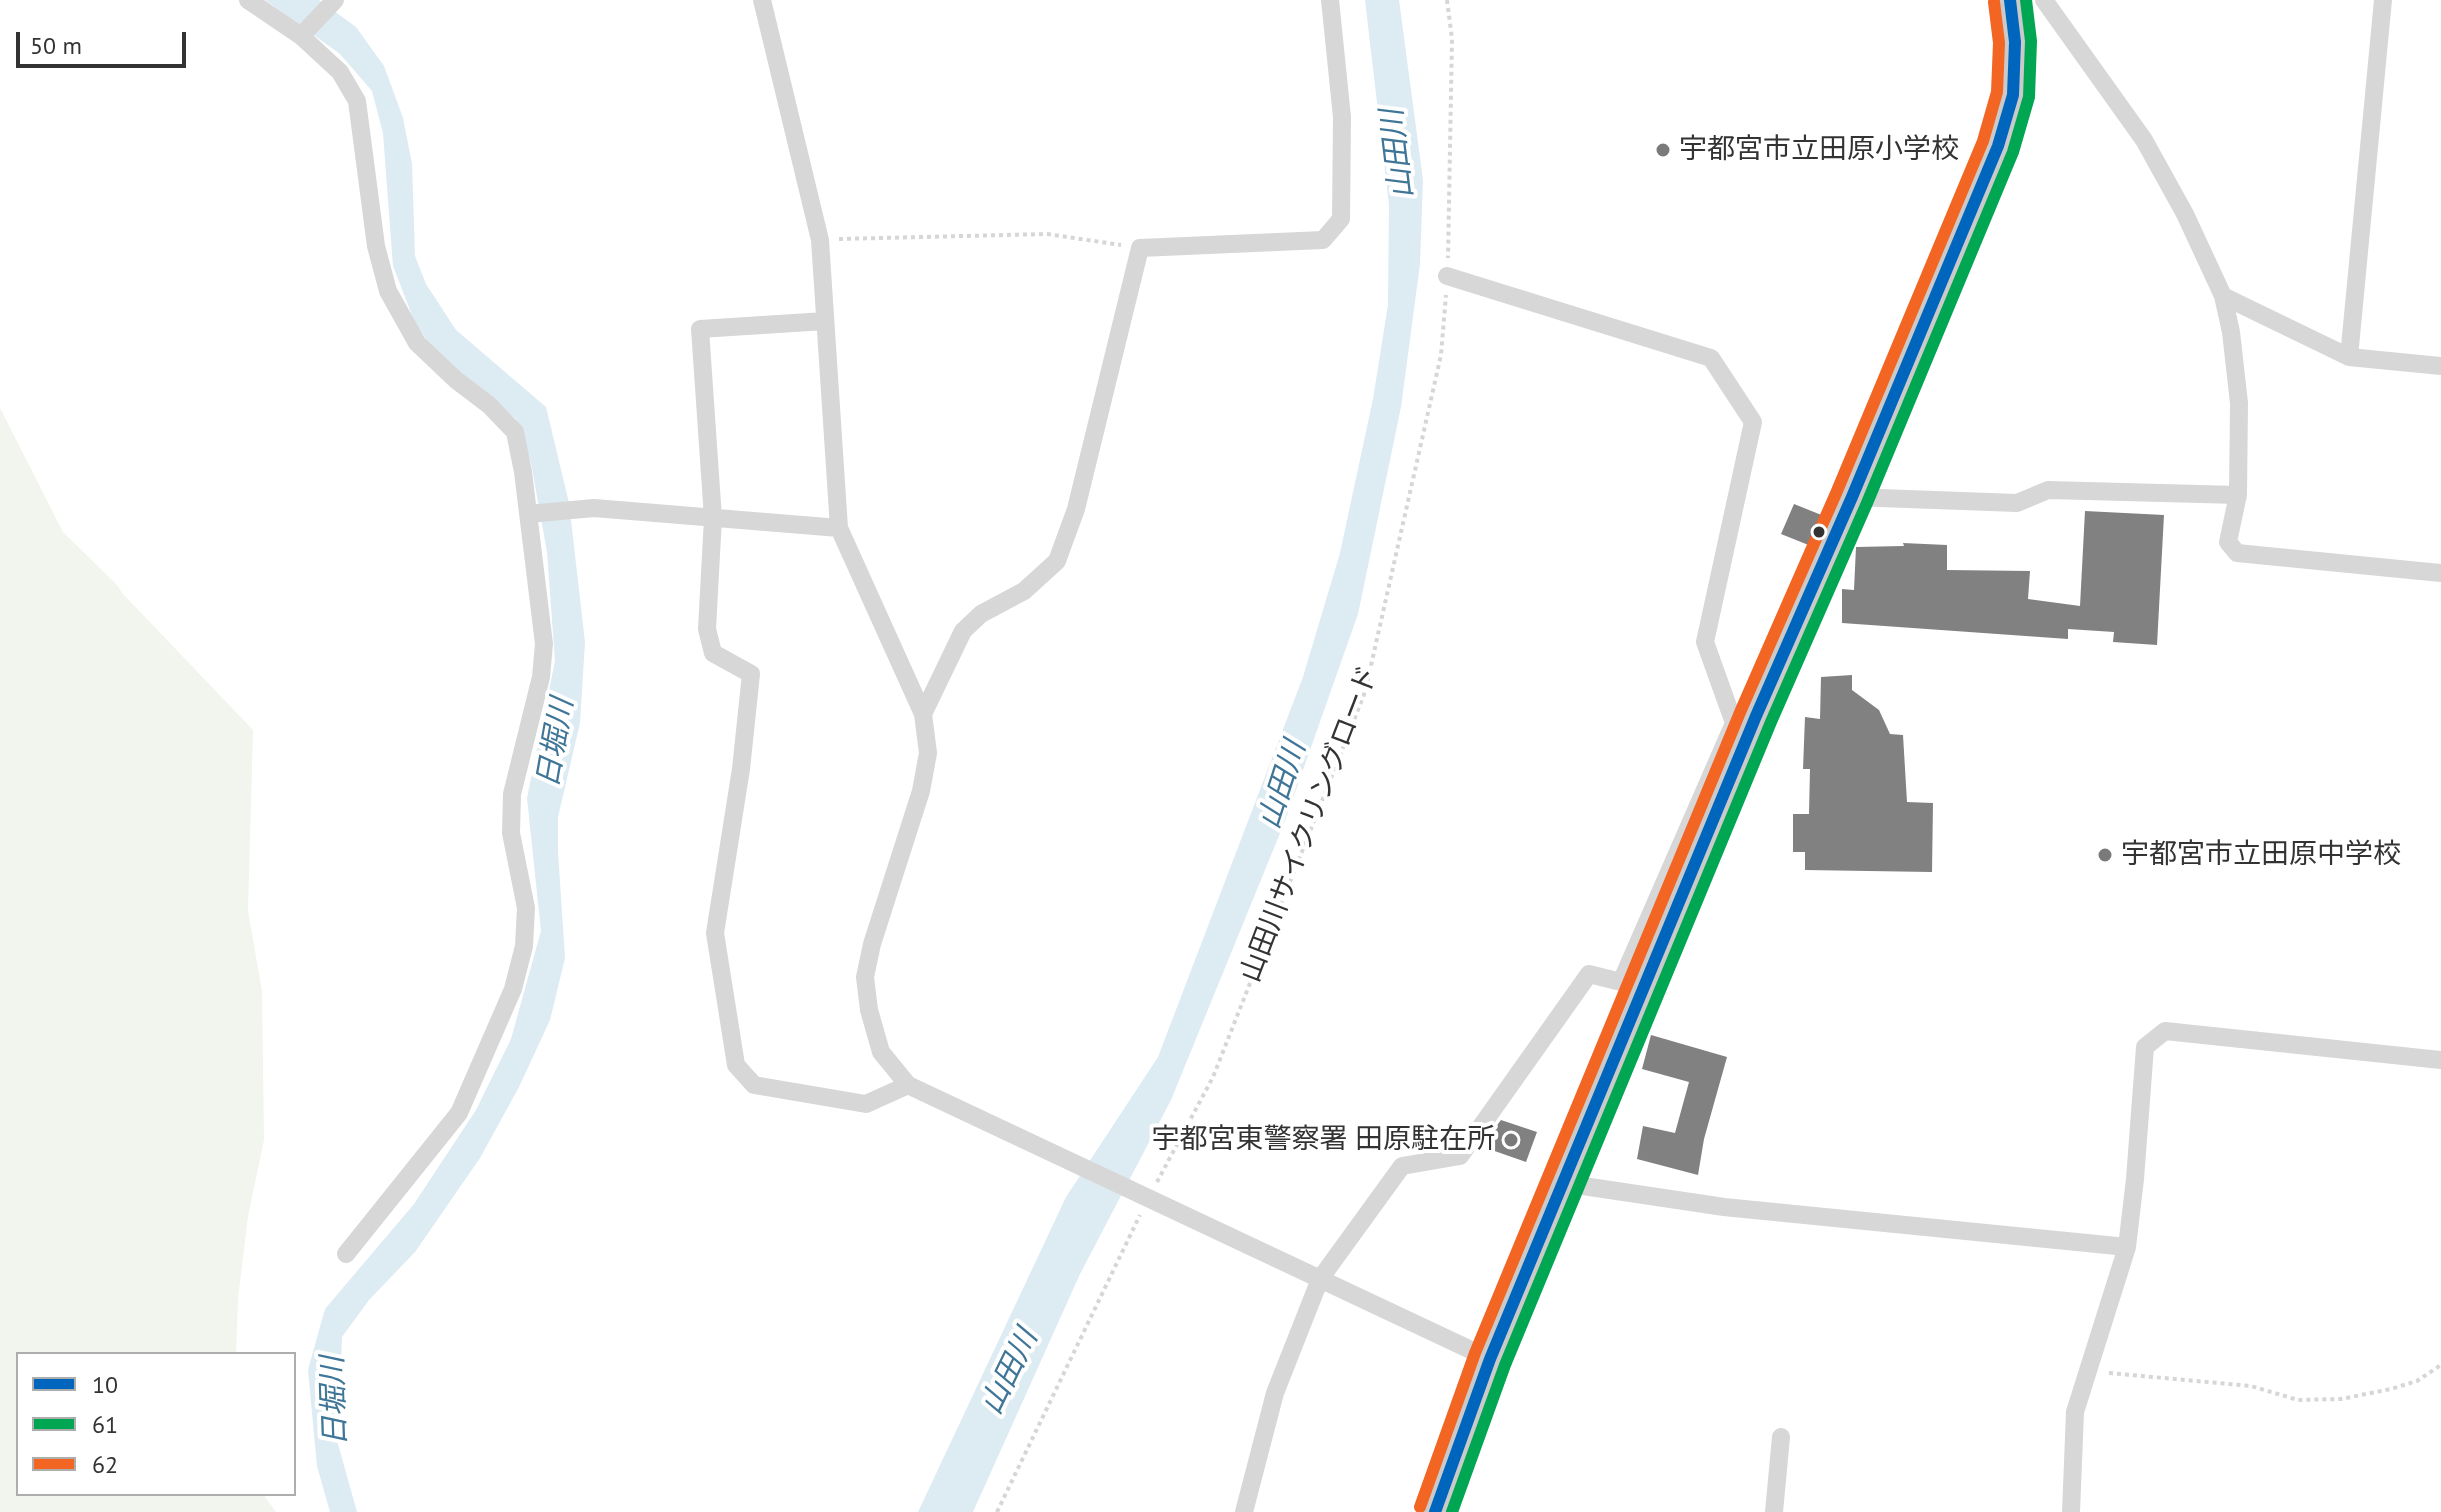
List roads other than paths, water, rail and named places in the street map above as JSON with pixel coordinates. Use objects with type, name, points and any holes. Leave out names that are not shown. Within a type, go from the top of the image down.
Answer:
[{"type":"main road","points":[[1435,1512],[1490,1359],[1756,716],[1852,497],[1998,146],[2013,95],[2015,42],[2010,0]]},
{"type":"street","points":[[248,0],[301,36],[340,72],[357,101],[376,246],[388,291],[417,343],[456,380],[489,405],[515,432],[523,472],[544,644],[541,677],[512,794],[511,833],[526,908],[524,946],[513,989],[459,1113],[346,1254]]},
{"type":"street","points":[[301,36],[335,0]]},
{"type":"street","points":[[762,0],[820,240],[839,528],[923,714],[928,753],[921,791],[872,944],[865,977],[869,1010],[881,1052],[908,1085],[1490,1359]]},
{"type":"street","points":[[923,714],[963,631],[981,614],[1024,591],[1057,561],[1076,509],[1140,248],[1323,240],[1341,219],[1342,117],[1330,0]]},
{"type":"street","points":[[2044,0],[2144,140],[2185,214],[2223,296],[2231,332],[2239,403],[2238,495],[2228,542],[2237,553],[2441,573]]},
{"type":"street","points":[[2349,357],[2383,0]]},
{"type":"street","points":[[1244,1512],[1275,1393],[1320,1279],[1402,1166],[1460,1156],[1589,974],[1621,982],[1734,723],[1705,642],[1753,422],[1711,358],[1447,276]]},
{"type":"street","points":[[2223,296],[2349,357],[2441,366]]},
{"type":"street","points":[[825,321],[700,329],[713,518],[707,629],[713,653],[751,674],[741,769],[715,933],[736,1065],[754,1085],[866,1104],[908,1085]]},
{"type":"street","points":[[1852,497],[2017,503],[2048,490],[2238,495]]},
{"type":"street","points":[[528,514],[594,508],[839,528]]},
{"type":"street","points":[[2071,1512],[2075,1412],[2127,1247],[2145,1047],[2165,1031],[2441,1060]]},
{"type":"street","points":[[1563,1183],[1724,1207],[2127,1247]]},
{"type":"street","points":[[1774,1512],[1781,1437]]},
{"type":"water","name":"日堀川","points":[[265,0],[319,0],[356,27],[384,66],[403,118],[412,164],[415,256],[426,284],[456,330],[546,407],[569,503],[585,642],[580,723],[558,817],[565,958],[550,1020],[519,1087],[480,1158],[415,1252],[369,1300],[342,1337],[338,1444],[357,1512],[330,1512],[317,1466],[308,1370],[325,1309],[414,1204],[476,1110],[511,1039],[541,931],[527,798],[555,661],[547,552],[531,463],[516,419],[443,364],[415,323],[393,266],[383,133],[372,91],[340,54]]},
{"type":"water","name":"山田川","points":[[1365,0],[1399,0],[1423,180],[1420,264],[1401,407],[1358,614],[1285,821],[1171,1100],[1080,1274],[973,1512],[918,1512],[1066,1197],[1158,1057],[1303,677],[1340,553],[1373,399],[1388,305],[1389,205]]},
{"type":"place","name":"宇都宮市立田原小学校","points":[[1663,150]]},
{"type":"place","name":"宇都宮市立田原中学校","points":[[2105,855]]},
{"type":"place","name":"宇都宮東警察署 田原駐在所","points":[[1511,1140]]}]
